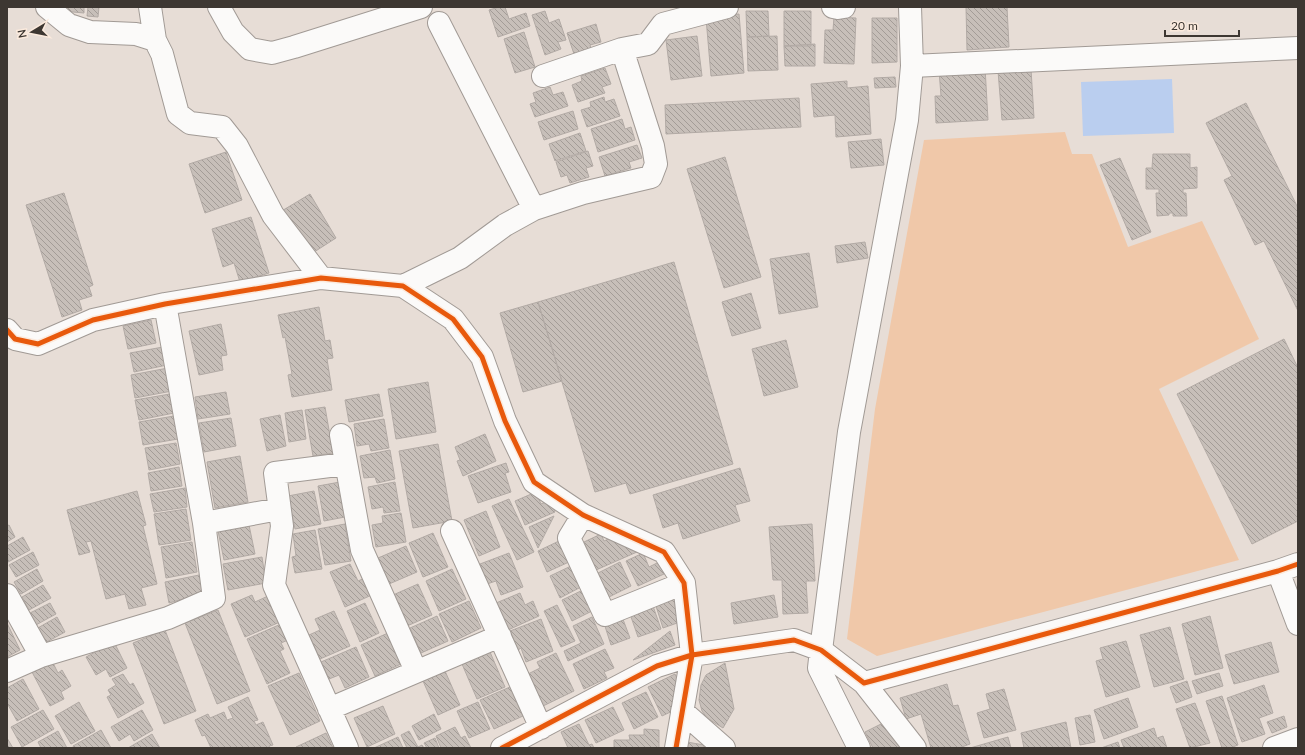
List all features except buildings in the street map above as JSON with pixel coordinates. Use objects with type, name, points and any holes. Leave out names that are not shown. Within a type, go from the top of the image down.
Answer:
[{"type":"street","points":[[47,7],[69,25],[90,32],[136,34],[154,40]]},
{"type":"street","points":[[150,7],[154,40],[162,54],[178,114],[190,123],[222,127],[237,146],[273,215],[321,278]]},
{"type":"street","points":[[219,7],[233,32],[250,49],[272,53],[421,7]]},
{"type":"street","points":[[543,76],[622,49],[648,44],[663,24],[727,7]]},
{"type":"street","points":[[833,7],[844,7]]},
{"type":"street","points":[[859,748],[819,668],[849,432],[908,120],[912,66],[910,7]]},
{"type":"street","points":[[439,23],[534,209]]},
{"type":"street","points":[[912,66],[1298,48]]},
{"type":"street","points":[[403,286],[460,258],[505,225],[534,209],[583,193],[651,177],[656,164],[653,146],[622,49]]},
{"type":"street","points":[[7,330],[15,338],[38,344],[93,320],[165,304],[321,278],[403,286],[453,319],[482,357],[505,421],[534,482],[583,515],[664,552],[684,583],[692,656],[676,748]]},
{"type":"street","points":[[7,671],[41,656],[168,618],[214,598],[204,523],[165,304]]},
{"type":"street","points":[[341,435],[345,464],[362,550],[416,671]]},
{"type":"street","points":[[345,464],[275,473],[282,526],[274,585],[347,748]]},
{"type":"street","points":[[204,523],[280,509]]},
{"type":"street","points":[[583,515],[569,538],[605,614],[684,583]]},
{"type":"street","points":[[452,531],[541,728]]},
{"type":"street","points":[[864,683],[1288,568],[1298,624]]},
{"type":"street","points":[[7,595],[41,656]]},
{"type":"street","points":[[329,709],[500,636]]},
{"type":"street","points":[[502,748],[657,666],[692,656],[794,640],[821,650],[864,683],[915,748]]},
{"type":"street","points":[[682,711],[724,748]]},
{"type":"street","points":[[1274,748],[1298,739]]},
{"type":"shaded area","points":[[1065,132],[1072,154],[1092,154],[1128,247],[1202,221],[1259,339],[1159,389],[1239,560],[877,656],[847,639],[875,409],[924,140]]},
{"type":"water","points":[[1172,79],[1174,133],[1083,136],[1081,82]]},
{"type":"cycle path","points":[[7,330],[15,339],[38,344],[93,320],[165,304],[321,278],[403,286],[453,319],[482,357],[505,421],[534,482],[583,515],[664,552],[684,583],[692,655],[676,748]]},
{"type":"cycle path","points":[[502,748],[657,666],[692,655],[794,640],[821,650],[864,683],[1278,571],[1298,564]]}]
